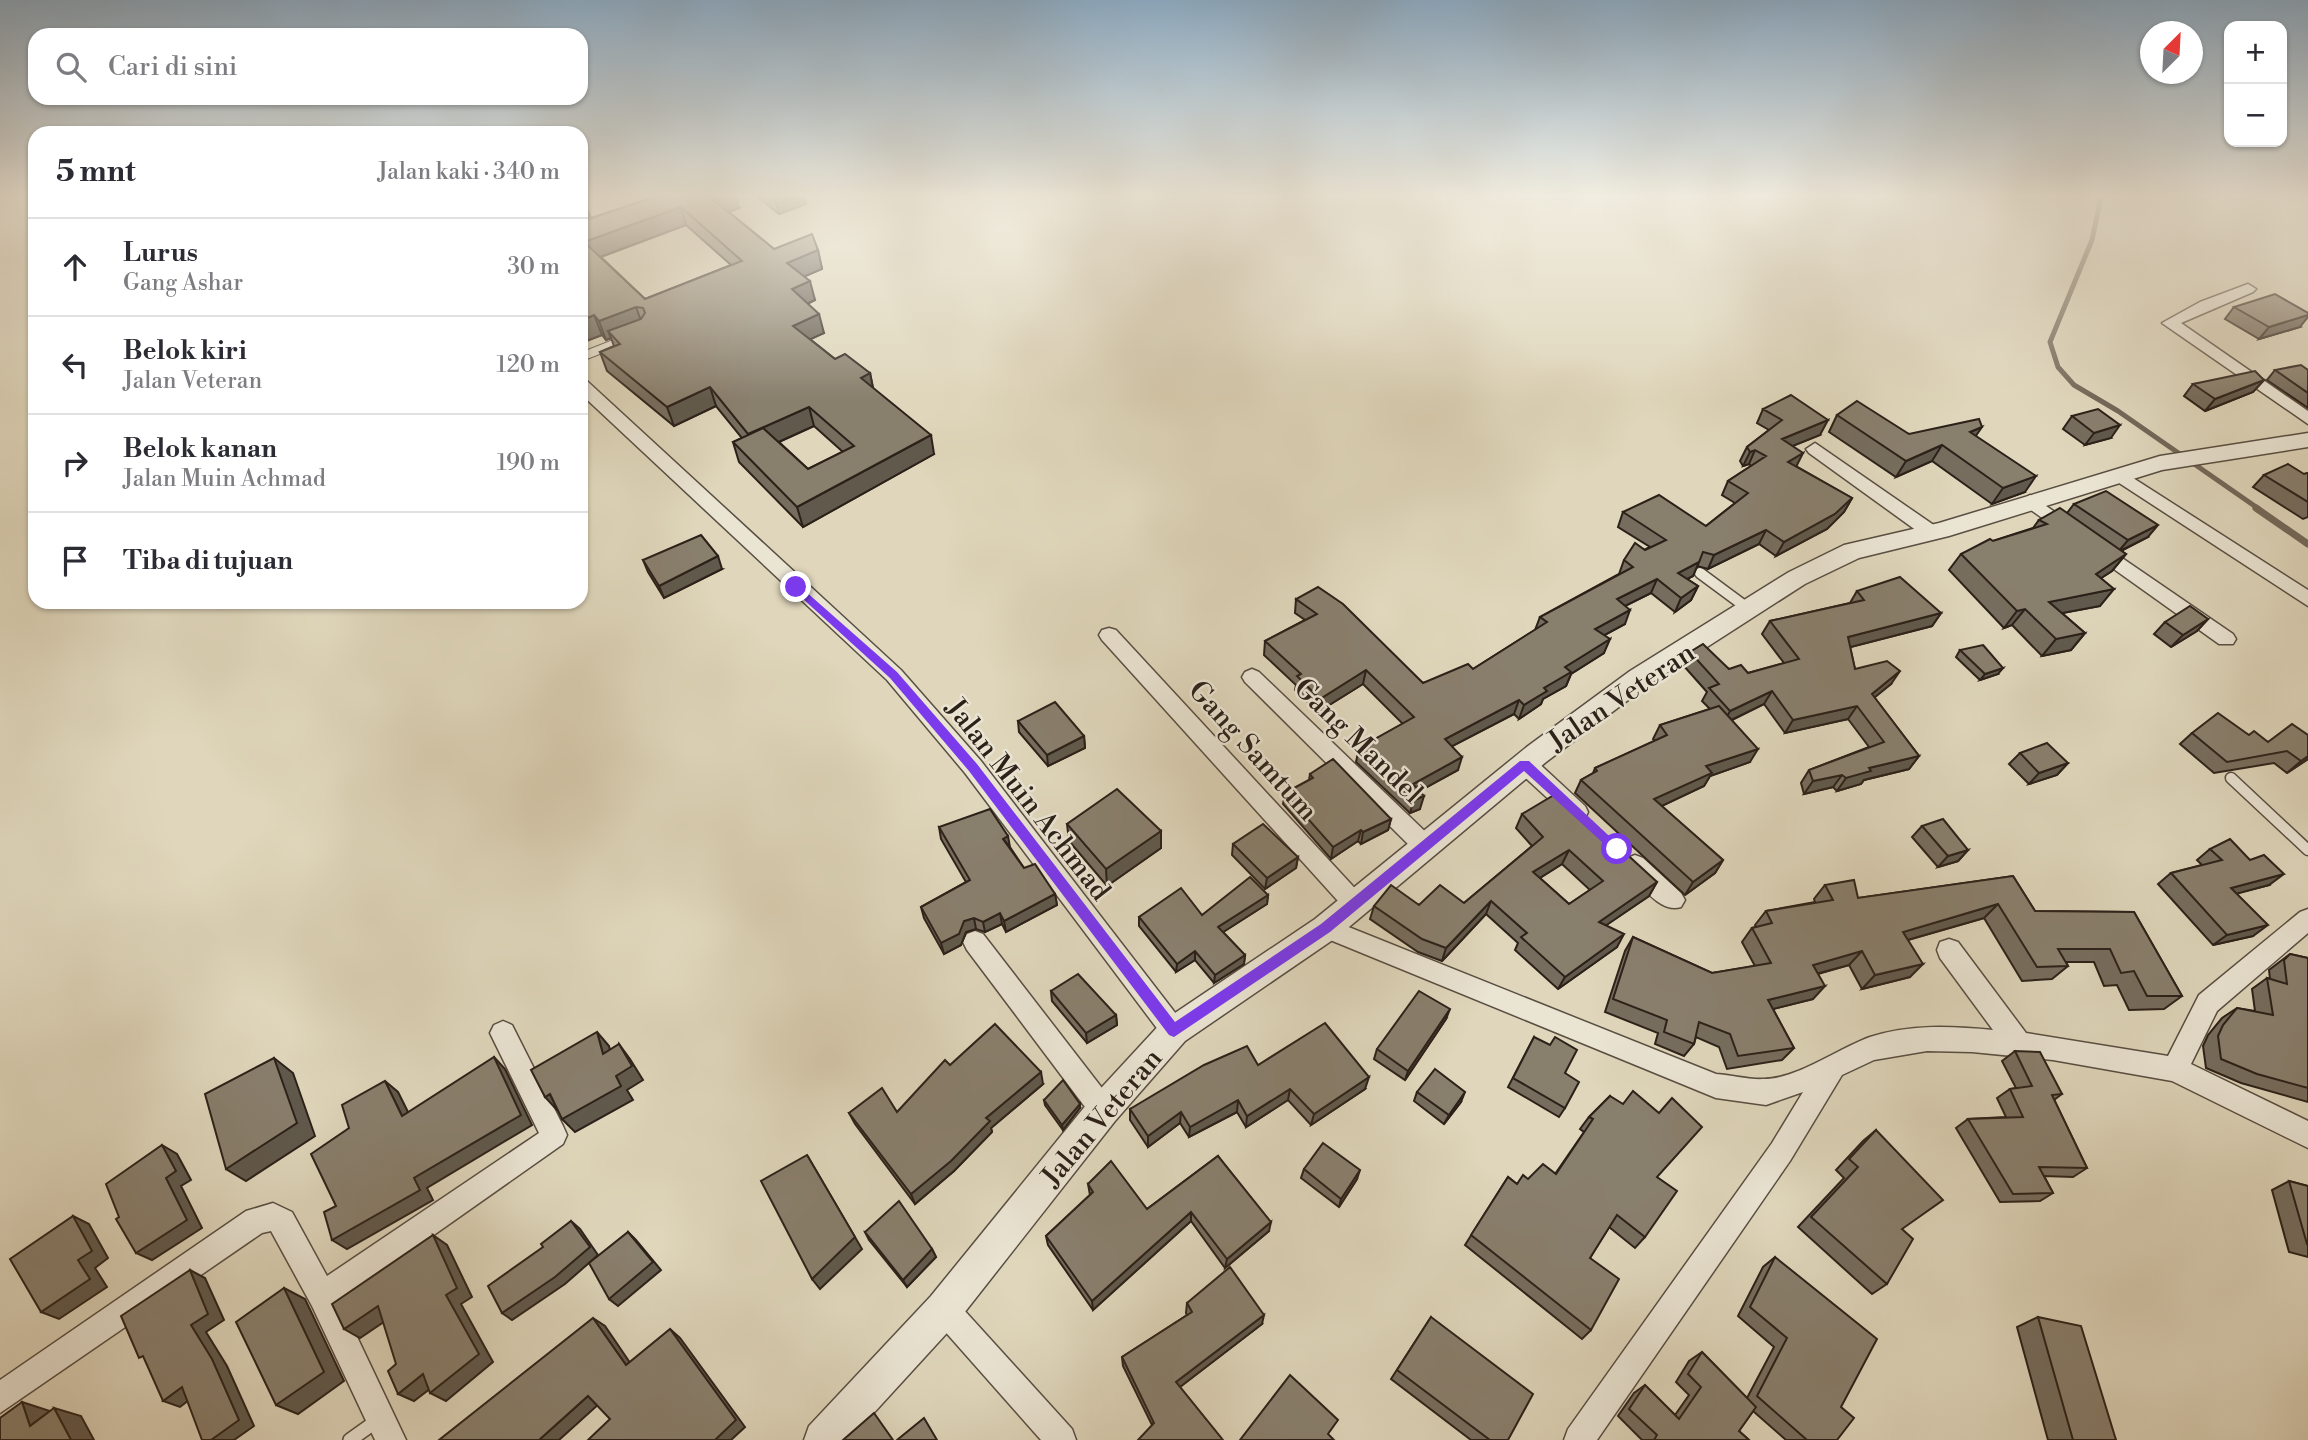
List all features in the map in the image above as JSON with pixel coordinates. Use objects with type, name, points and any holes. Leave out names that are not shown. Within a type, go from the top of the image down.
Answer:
[{"type":"street","points":[[2248,289],[2205,305],[2171,323],[2308,419]]},
{"type":"street","name":"Jalan Muin Achmad","points":[[588,392],[757,551],[894,675],[973,767],[1174,1031]]},
{"type":"street","name":"Jalan Veteran","points":[[822,1440],[944,1309],[1103,1110],[1174,1031],[1326,928],[1525,764],[1639,678],[1828,560],[2160,463],[2308,440]]},
{"type":"street","points":[[1815,449],[1931,532]]},
{"type":"street","points":[[2119,475],[2308,599]]},
{"type":"street","points":[[2030,501],[2227,639]]},
{"type":"street","name":"Gang Samtum","points":[[1109,635],[1355,904]]},
{"type":"street","name":"Gang Mandel","points":[[1252,677],[1424,846]]},
{"type":"street","points":[[1525,764],[1594,827]]},
{"type":"street","points":[[1623,854],[1673,900]]},
{"type":"street","points":[[2175,1069],[2208,1003],[2308,919]]},
{"type":"street","points":[[1326,928],[1716,1086],[1766,1092],[1832,1068],[1871,1049],[1899,1042],[1927,1039],[2019,1045],[2175,1069],[2308,1135]]},
{"type":"street","points":[[975,942],[1103,1110]]},
{"type":"street","points":[[1949,950],[2019,1045]]},
{"type":"street","points":[[322,1296],[548,1142],[554,1135],[503,1033]]},
{"type":"street","points":[[1579,1440],[1781,1152],[1832,1068]]},
{"type":"street","points":[[0,1398],[256,1221],[272,1217],[282,1222],[322,1296],[386,1429]]},
{"type":"street","points":[[944,1309],[1061,1440]]},
{"type":"lane","points":[[588,354],[632,337]]},
{"type":"lane","points":[[1700,573],[1750,610]]},
{"type":"lane","points":[[2231,778],[2308,850]]},
{"type":"lane","points":[[351,1440],[386,1429]]},
{"type":"building","points":[[588,264],[608,264],[645,299],[734,264],[789,264],[810,281],[792,289],[819,314],[793,326],[835,359],[845,354],[870,373],[861,378],[931,435],[797,507],[733,442],[763,428],[808,469],[854,446],[809,407],[748,434],[710,387],[667,407],[600,352],[620,344],[608,331],[641,319],[645,313],[643,308],[636,307],[599,321],[594,315],[588,318]]},
{"type":"building","points":[[2275,294],[2308,315],[2269,327],[2234,307]]},
{"type":"building","points":[[2301,365],[2308,370],[2308,393],[2275,370]]},
{"type":"building","points":[[2255,371],[2264,380],[2215,399],[2193,384]]},
{"type":"building","points":[[1791,395],[1828,420],[1782,439],[1803,453],[1788,462],[1852,498],[1835,514],[1784,542],[1766,530],[1714,555],[1703,552],[1699,562],[1678,573],[1698,586],[1681,598],[1657,579],[1617,599],[1630,610],[1595,629],[1610,639],[1565,667],[1571,672],[1544,688],[1547,691],[1524,705],[1519,700],[1445,739],[1462,757],[1413,784],[1424,796],[1414,800],[1359,748],[1414,717],[1366,670],[1320,699],[1297,676],[1301,674],[1265,641],[1317,614],[1296,599],[1318,587],[1343,604],[1423,683],[1468,664],[1473,669],[1547,622],[1540,617],[1633,567],[1624,560],[1635,543],[1645,550],[1666,540],[1623,512],[1659,495],[1706,526],[1748,493],[1728,481],[1766,456],[1755,450],[1750,452],[1747,447],[1782,420],[1763,409]]},
{"type":"building","points":[[1857,401],[1909,434],[1979,419],[1982,427],[1970,432],[2036,476],[2003,488],[1942,445],[1906,461],[1837,415]]},
{"type":"building","points":[[2098,409],[2120,425],[2094,433],[2072,416]]},
{"type":"building","points":[[2288,464],[2304,474],[2308,473],[2308,502],[2264,475]]},
{"type":"building","points":[[2106,491],[2158,525],[2128,540],[2074,504]]},
{"type":"building","points":[[2060,508],[2126,554],[2096,574],[2114,589],[2049,602],[2085,633],[2056,639],[2025,609],[2017,611],[1961,554],[1990,539],[1993,541],[2047,524],[2039,520]]},
{"type":"building","points":[[701,535],[718,556],[659,586],[643,560]]},
{"type":"building","points":[[1900,577],[1941,613],[1848,637],[1855,669],[1887,661],[1900,671],[1872,694],[1919,756],[1869,768],[1871,771],[1846,778],[1842,775],[1813,781],[1809,770],[1884,742],[1857,706],[1793,720],[1772,691],[1730,711],[1709,688],[1719,684],[1690,652],[1703,644],[1729,669],[1741,665],[1748,673],[1799,659],[1770,621],[1864,600],[1857,591]]},
{"type":"building","points":[[2190,606],[2208,619],[2183,635],[2165,622]]},
{"type":"building","points":[[1983,645],[2003,668],[1985,674],[1960,650]]},
{"type":"building","points":[[1055,702],[1084,736],[1047,755],[1018,721]]},
{"type":"building","points":[[1719,706],[1758,749],[1706,766],[1712,773],[1654,799],[1723,860],[1693,882],[1581,780],[1597,771],[1595,768],[1667,735],[1660,725]]},
{"type":"building","points":[[2218,713],[2249,735],[2254,731],[2268,742],[2292,724],[2308,735],[2308,756],[2301,761],[2287,751],[2227,762],[2192,733]]},
{"type":"building","points":[[2047,743],[2068,763],[2039,773],[2020,753]]},
{"type":"building","points":[[1333,759],[1391,819],[1363,832],[1361,830],[1333,847],[1285,793],[1313,778],[1310,774]]},
{"type":"building","points":[[1117,789],[1161,831],[1106,869],[1067,824]]},
{"type":"building","points":[[1559,792],[1657,882],[1599,922],[1624,934],[1565,977],[1521,937],[1527,933],[1491,901],[1446,948],[1422,939],[1374,906],[1391,885],[1419,905],[1440,885],[1464,903],[1543,837],[1522,814]],"holes":[[[1569,850],[1603,881],[1569,904],[1533,872]]]},
{"type":"building","points":[[990,809],[1008,836],[1003,839],[1024,868],[1035,864],[1055,894],[1004,921],[1000,913],[983,922],[974,918],[964,921],[959,934],[941,943],[921,907],[970,880],[939,827]]},
{"type":"building","points":[[1943,819],[1968,850],[1948,856],[1922,826]]},
{"type":"building","points":[[1263,824],[1298,857],[1267,878],[1233,844]]},
{"type":"building","points":[[2230,839],[2250,860],[2264,855],[2284,874],[2231,888],[2268,925],[2227,935],[2171,873],[2222,860],[2210,849]]},
{"type":"building","points":[[2013,876],[2035,911],[2134,912],[2182,996],[2147,996],[2134,971],[2121,973],[2110,949],[2058,949],[2068,966],[2037,967],[1998,904],[1903,932],[1923,964],[1875,975],[1862,951],[1813,965],[1825,986],[1768,1000],[1794,1048],[1738,1056],[1730,1034],[1699,1022],[1694,1044],[1664,1032],[1667,1020],[1613,999],[1633,937],[1712,973],[1771,963],[1752,928],[1772,923],[1766,911],[1833,900],[1825,885],[1854,880],[1858,898]]},
{"type":"building","points":[[1250,877],[1268,895],[1218,927],[1245,955],[1215,975],[1195,951],[1177,964],[1139,917],[1181,888],[1202,915]]},
{"type":"building","points":[[2290,954],[2308,958],[2308,1088],[2257,1074],[2221,1059],[2218,1036],[2237,1008],[2273,1015],[2267,978],[2287,984],[2284,960]]},
{"type":"building","points":[[1078,974],[1116,1015],[1086,1033],[1051,991]]},
{"type":"building","points":[[1419,991],[1450,1009],[1408,1071],[1377,1049]]},
{"type":"building","points":[[1325,1023],[1369,1077],[1314,1114],[1290,1089],[1247,1116],[1238,1100],[1190,1127],[1181,1112],[1148,1136],[1130,1109],[1204,1065],[1247,1046],[1258,1065]]},
{"type":"building","points":[[995,1024],[1041,1072],[986,1118],[990,1121],[951,1161],[911,1194],[849,1113],[882,1088],[897,1112],[945,1060],[950,1065]]},
{"type":"building","points":[[597,1032],[603,1054],[619,1044],[632,1066],[616,1076],[621,1086],[562,1119],[550,1094],[545,1097],[531,1070]]},
{"type":"building","points":[[1534,1037],[1550,1045],[1555,1037],[1577,1050],[1565,1073],[1579,1082],[1565,1108],[1513,1078]]},
{"type":"building","points":[[2015,1051],[2040,1052],[2062,1094],[2052,1095],[2087,1168],[2039,1167],[2053,1193],[2013,1194],[1968,1119],[2023,1117],[2010,1089],[2032,1086]]},
{"type":"building","points":[[494,1057],[521,1115],[414,1178],[420,1190],[332,1240],[324,1212],[336,1206],[311,1154],[349,1128],[342,1105],[385,1081],[402,1116]]},
{"type":"building","points":[[274,1058],[297,1123],[226,1169],[205,1094]]},
{"type":"building","points":[[1435,1069],[1465,1092],[1449,1115],[1417,1092]]},
{"type":"building","points":[[1063,1080],[1080,1104],[1062,1125],[1044,1100]]},
{"type":"building","points":[[1633,1091],[1659,1113],[1672,1098],[1702,1127],[1657,1177],[1677,1191],[1645,1237],[1617,1215],[1590,1258],[1619,1279],[1591,1330],[1471,1235],[1508,1177],[1517,1184],[1523,1175],[1528,1179],[1543,1164],[1556,1174],[1593,1119],[1589,1117],[1610,1096],[1623,1104]]},
{"type":"building","points":[[1876,1130],[1943,1200],[1902,1229],[1913,1239],[1887,1284],[1811,1217],[1858,1167],[1849,1159]]},
{"type":"building","points":[[1323,1143],[1360,1170],[1341,1199],[1304,1169]]},
{"type":"building","points":[[162,1145],[176,1171],[166,1178],[187,1220],[136,1253],[116,1219],[119,1217],[106,1184]]},
{"type":"building","points":[[807,1155],[855,1237],[812,1279],[761,1181]]},
{"type":"building","points":[[1218,1156],[1271,1222],[1227,1259],[1191,1212],[1092,1301],[1046,1236],[1093,1192],[1088,1184],[1111,1161],[1147,1209]]},
{"type":"building","points":[[2289,1181],[2308,1186],[2308,1245],[2307,1244]]},
{"type":"building","points":[[899,1201],[932,1249],[903,1280],[865,1232]]},
{"type":"building","points":[[73,1216],[92,1251],[78,1260],[90,1279],[41,1312],[10,1259]]},
{"type":"building","points":[[571,1221],[590,1247],[555,1277],[502,1313],[488,1286],[543,1247],[541,1244]]},
{"type":"building","points":[[628,1232],[653,1262],[609,1299],[589,1263]]},
{"type":"building","points":[[433,1235],[457,1288],[446,1295],[479,1354],[430,1393],[423,1374],[398,1394],[388,1371],[396,1364],[378,1306],[344,1329],[332,1304]]},
{"type":"building","points":[[1775,1257],[1877,1339],[1841,1407],[1854,1418],[1837,1440],[1807,1440],[1757,1396],[1787,1338],[1750,1307]]},
{"type":"building","points":[[1230,1267],[1264,1315],[1176,1382],[1223,1440],[1138,1440],[1154,1423],[1122,1357],[1192,1312],[1187,1303]]},
{"type":"building","points":[[190,1270],[208,1314],[191,1325],[212,1359],[239,1420],[211,1440],[202,1440],[182,1387],[163,1401],[143,1356],[139,1358],[121,1316]]},
{"type":"building","points":[[284,1288],[324,1372],[276,1405],[236,1322]]},
{"type":"building","points":[[1431,1317],[1533,1394],[1508,1440],[1490,1440],[1397,1370]]},
{"type":"building","points":[[2038,1317],[2081,1326],[2116,1440],[2073,1440]]},
{"type":"building","points":[[593,1318],[626,1365],[670,1329],[736,1420],[715,1440],[588,1440],[610,1419],[588,1396],[539,1440],[439,1440]]},
{"type":"building","points":[[1702,1352],[1756,1407],[1739,1431],[1749,1440],[1654,1440],[1657,1435],[1629,1409],[1645,1385],[1679,1419],[1701,1387],[1688,1374]]},
{"type":"building","points":[[1290,1375],[1338,1420],[1328,1434],[1334,1440],[1240,1440]]},
{"type":"building","points":[[22,1402],[30,1426],[54,1408],[71,1440],[0,1440],[0,1418]]},
{"type":"building","points":[[874,1413],[893,1440],[843,1440]]},
{"type":"building","points":[[924,1418],[937,1440],[897,1440]]},
{"type":"waterway","points":[[2082,264],[2050,342],[2058,367],[2074,385],[2118,411],[2259,509]]},
{"type":"waterway","points":[[2256,508],[2308,544]]},
{"type":"route","points":[[796,587],[894,675],[973,767],[1174,1031],[1326,928],[1525,764],[1617,849]]}]
